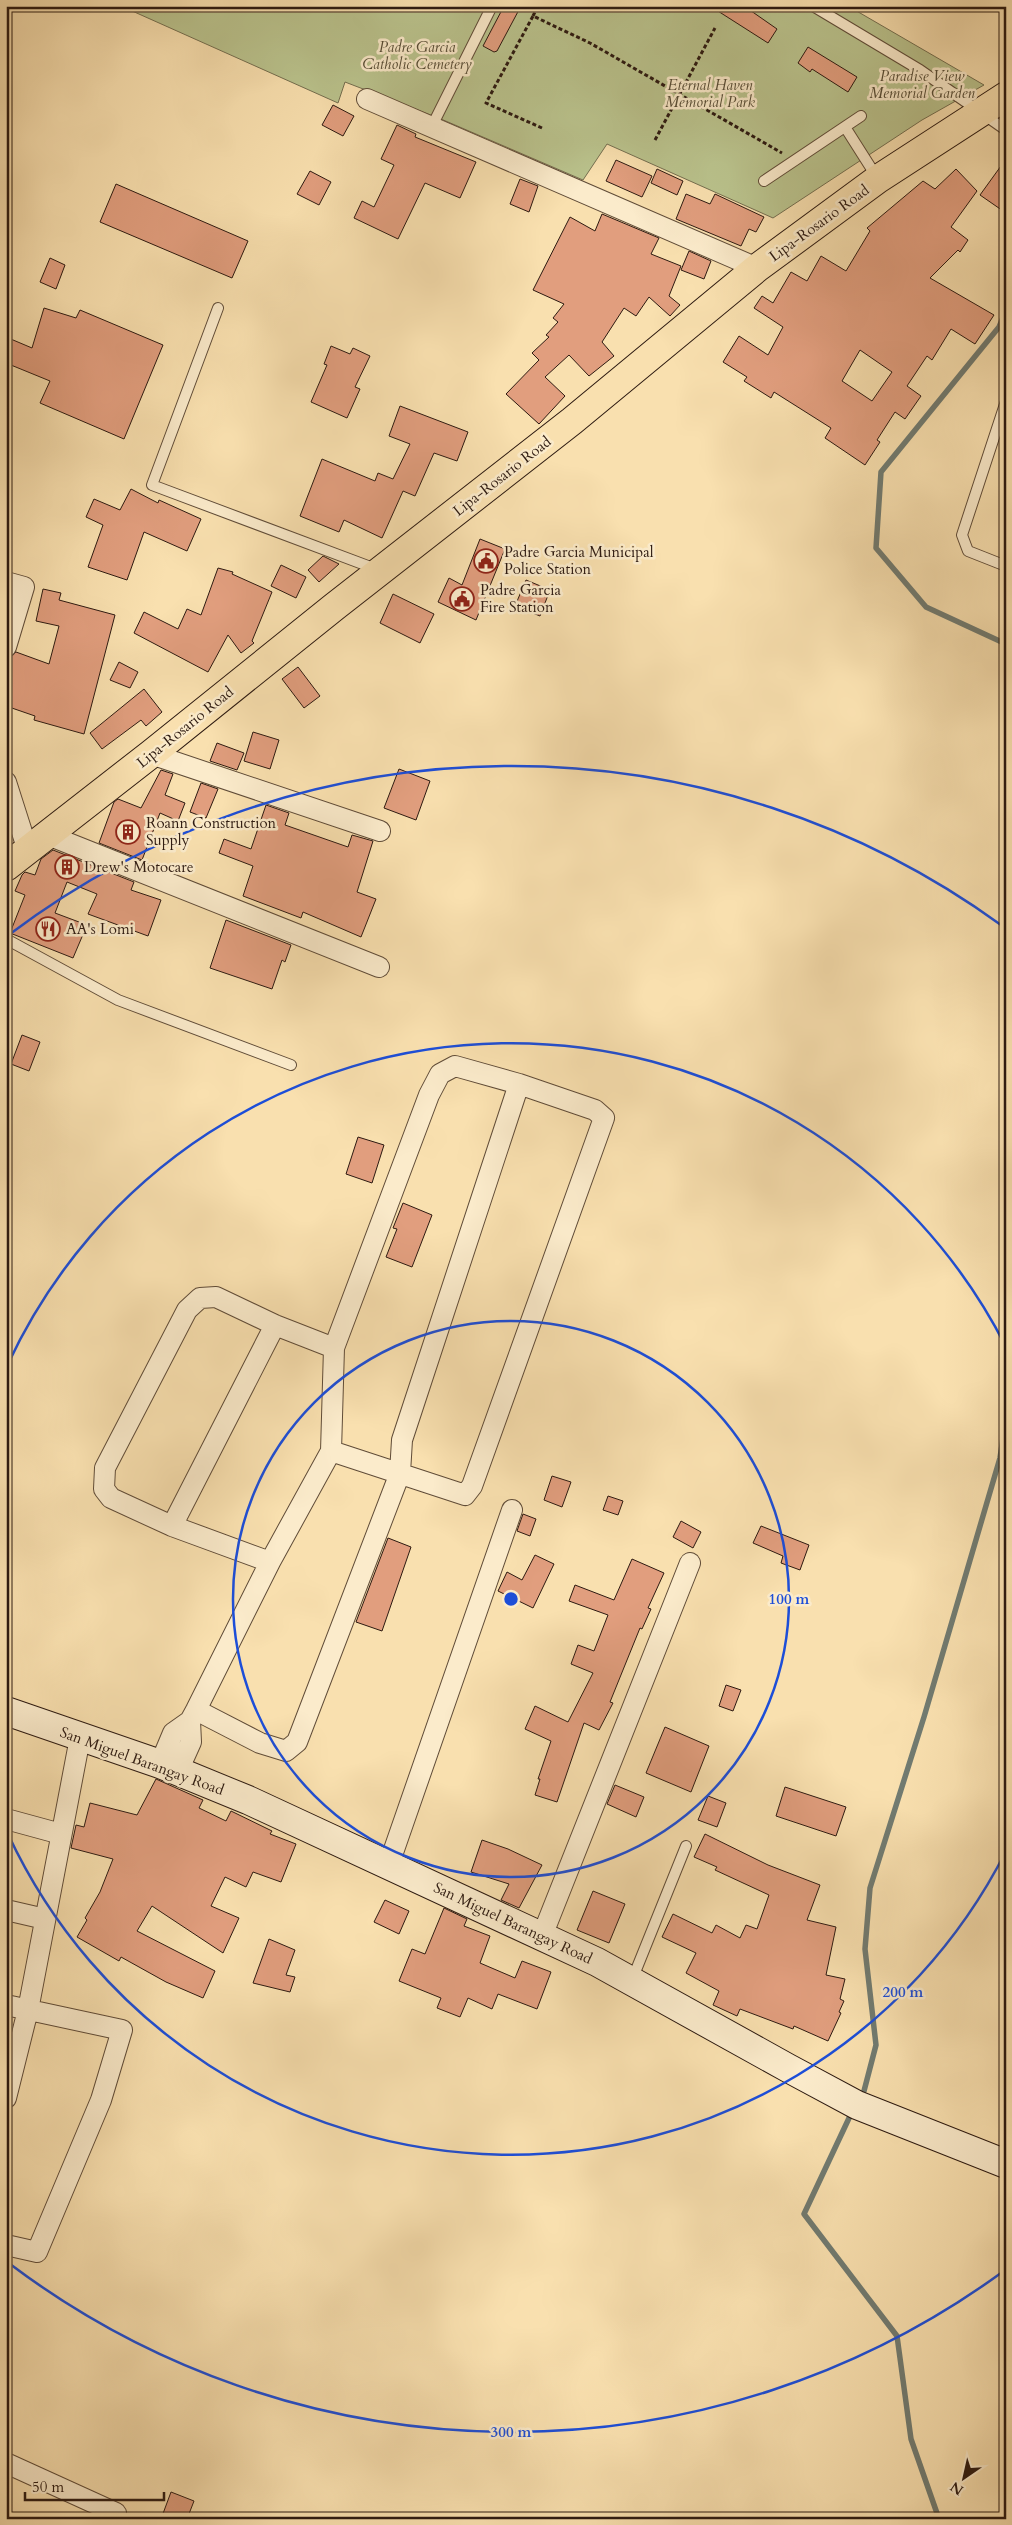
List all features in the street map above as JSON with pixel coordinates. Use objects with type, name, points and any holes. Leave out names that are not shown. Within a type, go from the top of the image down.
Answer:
[{"type":"main road","name":"Lipa-Rosario Road","points":[[6,867],[572,421],[757,268],[878,179],[1006,96]]},
{"type":"street","points":[[367,99],[757,268]]},
{"type":"street","points":[[6,582],[24,587],[6,647]]},
{"type":"street","points":[[151,754],[380,831]]},
{"type":"street","points":[[6,782],[38,843],[378,967]]},
{"type":"street","points":[[169,1767],[173,1733],[193,1715],[270,1562],[331,1451],[334,1348],[429,1095],[440,1074],[455,1066],[519,1084],[595,1110],[604,1118],[472,1486],[465,1495],[331,1451]]},
{"type":"street","points":[[193,1715],[286,1752],[297,1742],[400,1473],[402,1440],[519,1084]]},
{"type":"street","points":[[270,1562],[172,1526],[111,1498],[104,1489],[105,1468],[187,1310],[200,1298],[216,1297],[275,1325],[334,1348]]},
{"type":"street","points":[[172,1526],[275,1325]]},
{"type":"street","points":[[389,1864],[512,1510]]},
{"type":"street","points":[[542,1936],[690,1563]]},
{"type":"street","name":"San Miguel Barangay Road","points":[[6,1712],[169,1767],[389,1864],[632,1980],[857,2105],[1006,2164]]},
{"type":"street","points":[[6,2098],[28,2010],[80,1738]]},
{"type":"street","points":[[6,1819],[61,1834]]},
{"type":"street","points":[[6,1910],[45,1919]]},
{"type":"street","points":[[6,2005],[122,2030],[101,2100],[36,2252],[6,2245]]},
{"type":"street","points":[[6,2463],[116,2513]]},
{"type":"lane","points":[[431,128],[492,6]]},
{"type":"lane","points":[[812,6],[920,70],[1006,130]]},
{"type":"lane","points":[[764,181],[861,116]]},
{"type":"lane","points":[[845,127],[878,179]]},
{"type":"lane","points":[[218,308],[152,485],[380,571]]},
{"type":"lane","points":[[1006,400],[962,534],[968,551],[1006,566]]},
{"type":"lane","points":[[6,939],[118,1000],[291,1065]]},
{"type":"lane","points":[[632,1980],[686,1846]]},
{"type":"path","points":[[538,6],[486,103],[542,128]]},
{"type":"path","points":[[533,16],[590,43],[796,161]]},
{"type":"path","points":[[655,140],[715,28]]},
{"type":"green space","name":"Eternal Haven Memorial Park","points":[[121,6],[848,6],[984,85],[922,120],[773,218],[607,144],[583,180],[441,119],[345,82],[338,103]]},
{"type":"building","points":[[504,6],[521,6],[497,51],[494,52],[483,46]]},
{"type":"building","points":[[710,6],[744,6],[777,29],[768,43]]},
{"type":"building","points":[[808,47],[857,77],[848,92],[812,69],[810,72],[798,63]]},
{"type":"building","points":[[333,105],[354,116],[343,136],[322,125]]},
{"type":"building","points":[[397,125],[416,134],[415,137],[476,162],[460,198],[425,183],[398,239],[354,218],[362,201],[374,207],[394,165],[381,159]]},
{"type":"building","points":[[1006,159],[1006,213],[980,195]]},
{"type":"building","points":[[616,160],[652,176],[642,197],[606,181]]},
{"type":"building","points":[[657,169],[683,181],[677,195],[651,183]]},
{"type":"building","points":[[956,169],[977,191],[951,227],[968,240],[960,252],[958,250],[930,278],[994,315],[975,344],[951,329],[932,360],[927,356],[907,386],[921,396],[905,419],[895,412],[877,440],[880,442],[865,465],[825,438],[831,428],[774,392],[771,398],[744,381],[747,377],[723,362],[739,336],[768,355],[783,327],[754,308],[762,296],[773,303],[791,272],[807,281],[821,256],[846,271],[870,231],[867,228],[923,181],[935,189]],"holes":[[[860,350],[892,372],[872,401],[842,381]]]},
{"type":"building","points":[[310,171],[331,182],[319,205],[297,194]]},
{"type":"building","points":[[520,179],[538,186],[529,212],[510,204]]},
{"type":"building","points":[[116,184],[248,241],[232,278],[100,222]]},
{"type":"building","points":[[686,194],[710,204],[715,194],[764,217],[756,232],[749,229],[741,246],[676,219]]},
{"type":"building","points":[[602,214],[659,238],[651,254],[681,266],[669,296],[680,305],[670,316],[649,297],[636,316],[624,308],[602,342],[614,356],[589,376],[569,355],[545,377],[565,396],[539,424],[506,394],[539,360],[532,353],[549,337],[546,335],[558,322],[553,318],[564,304],[533,290],[570,217],[595,231]]},
{"type":"building","points":[[689,251],[711,261],[704,279],[681,270]]},
{"type":"building","points":[[50,258],[65,265],[56,289],[40,282]]},
{"type":"building","points":[[44,308],[76,318],[80,310],[163,345],[124,439],[40,403],[50,381],[6,363],[6,337],[32,348]]},
{"type":"building","points":[[331,346],[350,354],[353,348],[370,356],[355,387],[360,389],[347,418],[311,402],[327,365],[324,364]]},
{"type":"building","points":[[400,406],[468,432],[457,461],[434,453],[415,496],[403,491],[382,538],[344,520],[339,532],[300,516],[322,459],[375,481],[378,473],[393,479],[410,444],[389,436]]},
{"type":"building","points":[[131,489],[158,503],[159,500],[201,519],[187,551],[144,532],[127,580],[88,567],[103,525],[86,517],[94,499],[120,510]]},
{"type":"building","points":[[480,539],[505,549],[476,620],[438,602],[449,578],[462,585]]},
{"type":"building","points":[[323,556],[339,564],[319,582],[308,570]]},
{"type":"building","points":[[281,565],[306,577],[296,598],[271,586]]},
{"type":"building","points":[[218,568],[233,572],[232,574],[272,592],[252,641],[254,643],[241,653],[228,635],[208,672],[134,633],[144,612],[178,629],[187,609],[201,615]]},
{"type":"building","points":[[526,580],[550,590],[540,616],[515,606]]},
{"type":"building","points":[[43,589],[61,593],[59,600],[115,615],[84,734],[34,720],[35,716],[6,706],[7,659],[16,652],[49,664],[59,626],[36,621]]},
{"type":"building","points":[[393,594],[434,614],[420,643],[380,623]]},
{"type":"building","points":[[119,662],[138,672],[130,688],[110,680]]},
{"type":"building","points":[[298,667],[320,696],[304,708],[282,679]]},
{"type":"building","points":[[144,689],[162,712],[146,726],[141,720],[102,749],[90,733]]},
{"type":"building","points":[[253,732],[279,740],[270,769],[244,761]]},
{"type":"building","points":[[217,743],[244,753],[237,770],[210,761]]},
{"type":"building","points":[[399,769],[430,781],[416,820],[384,808]]},
{"type":"building","name":"Roann Construction Supply","points":[[161,770],[173,774],[165,795],[185,803],[178,821],[160,813],[142,860],[99,843],[114,802],[118,799],[141,808]]},
{"type":"building","points":[[201,783],[218,789],[206,818],[190,812]]},
{"type":"building","points":[[266,805],[289,813],[285,825],[348,847],[352,835],[373,841],[357,892],[376,899],[361,937],[303,912],[301,918],[243,896],[253,866],[219,853],[224,839],[251,849]]},
{"type":"building","points":[[53,850],[134,882],[131,890],[161,900],[148,936],[88,914],[97,894],[67,882],[55,913],[87,925],[73,958],[10,933],[25,895],[15,891],[22,875],[25,872],[35,875],[41,859]]},
{"type":"building","points":[[226,920],[291,945],[285,962],[282,960],[272,989],[210,968]]},
{"type":"building","points":[[22,1035],[40,1042],[29,1071],[11,1064]]},
{"type":"building","points":[[358,1137],[384,1145],[372,1183],[346,1174]]},
{"type":"building","points":[[403,1203],[432,1215],[412,1267],[386,1257],[397,1229],[393,1228]]},
{"type":"building","points":[[552,1476],[571,1482],[562,1507],[544,1500]]},
{"type":"building","points":[[608,1496],[623,1501],[618,1515],[603,1510]]},
{"type":"building","points":[[523,1514],[536,1519],[530,1536],[517,1531]]},
{"type":"building","points":[[681,1521],[701,1532],[693,1548],[673,1537]]},
{"type":"building","points":[[761,1526],[809,1545],[800,1570],[781,1563],[783,1556],[753,1543]]},
{"type":"building","points":[[388,1538],[411,1547],[382,1631],[356,1622]]},
{"type":"building","points":[[535,1555],[554,1564],[533,1608],[498,1591],[507,1572],[522,1580]]},
{"type":"building","points":[[632,1559],[664,1573],[648,1608],[651,1609],[642,1629],[640,1628],[610,1702],[613,1703],[599,1730],[584,1723],[557,1802],[535,1795],[540,1779],[538,1779],[551,1741],[525,1729],[535,1706],[568,1722],[593,1673],[571,1664],[578,1645],[594,1651],[608,1615],[569,1601],[575,1585],[614,1600]]},
{"type":"building","points":[[726,1685],[741,1690],[733,1711],[719,1706]]},
{"type":"building","points":[[665,1727],[709,1746],[691,1792],[646,1773]]},
{"type":"building","points":[[156,1779],[203,1800],[199,1808],[226,1821],[231,1811],[272,1831],[270,1834],[296,1844],[281,1882],[253,1872],[246,1887],[225,1877],[211,1906],[239,1918],[223,1953],[152,1906],[137,1931],[215,1971],[203,1998],[166,1982],[121,1957],[119,1961],[77,1937],[87,1920],[85,1918],[100,1892],[113,1859],[71,1848],[76,1825],[84,1827],[90,1803],[137,1815]]},
{"type":"building","points":[[615,1785],[644,1797],[636,1817],[607,1804]]},
{"type":"building","points":[[785,1787],[846,1807],[836,1836],[776,1816]]},
{"type":"building","points":[[708,1796],[726,1803],[717,1827],[698,1820]]},
{"type":"building","points":[[705,1834],[768,1865],[820,1885],[807,1920],[836,1927],[826,1975],[845,1979],[840,1999],[844,2001],[839,2012],[841,2013],[828,2041],[794,2026],[793,2029],[740,2009],[737,2016],[713,2005],[719,1991],[686,1973],[696,1953],[662,1937],[673,1914],[712,1933],[716,1925],[740,1938],[746,1925],[757,1929],[769,1895],[715,1870],[717,1867],[694,1857]]},
{"type":"building","points":[[482,1840],[508,1849],[542,1865],[519,1908],[501,1900],[509,1884],[471,1872]]},
{"type":"building","points":[[593,1891],[625,1904],[609,1943],[577,1930]]},
{"type":"building","points":[[385,1900],[409,1911],[399,1934],[374,1922]]},
{"type":"building","points":[[444,1908],[467,1919],[464,1926],[490,1936],[480,1963],[515,1978],[522,1961],[551,1972],[537,2009],[498,1994],[492,2009],[468,1998],[460,2017],[437,2008],[441,1998],[399,1981],[412,1949],[425,1954]]},
{"type":"building","points":[[269,1939],[295,1950],[286,1975],[295,1977],[290,1992],[253,1983]]},
{"type":"building","points":[[171,2492],[194,2501],[187,2519],[161,2519]]},
{"type":"waterway","points":[[1006,310],[999,327],[881,472],[876,548],[926,607],[1006,644]]},
{"type":"waterway","points":[[864,2091],[876,2045],[865,1949],[870,1888],[924,1717],[1000,1458],[1006,1418]]},
{"type":"waterway","points":[[850,2116],[804,2214],[897,2336],[911,2439],[939,2519]]},
{"type":"place","name":"Padre Garcia Municipal Police Station","points":[[486,561]]},
{"type":"place","name":"Padre Garcia Fire Station","points":[[462,599]]},
{"type":"place","name":"Roann Construction Supply","points":[[128,832]]},
{"type":"place","name":"Drew's Motocare","points":[[67,867]]},
{"type":"place","name":"AA's Lomi","points":[[48,929]]},
{"type":"park label","name":"Padre Garcia Catholic Cemetery","points":[[417,56]]},
{"type":"park label","name":"Paradise View Memorial Garden","points":[[922,84]]}]
